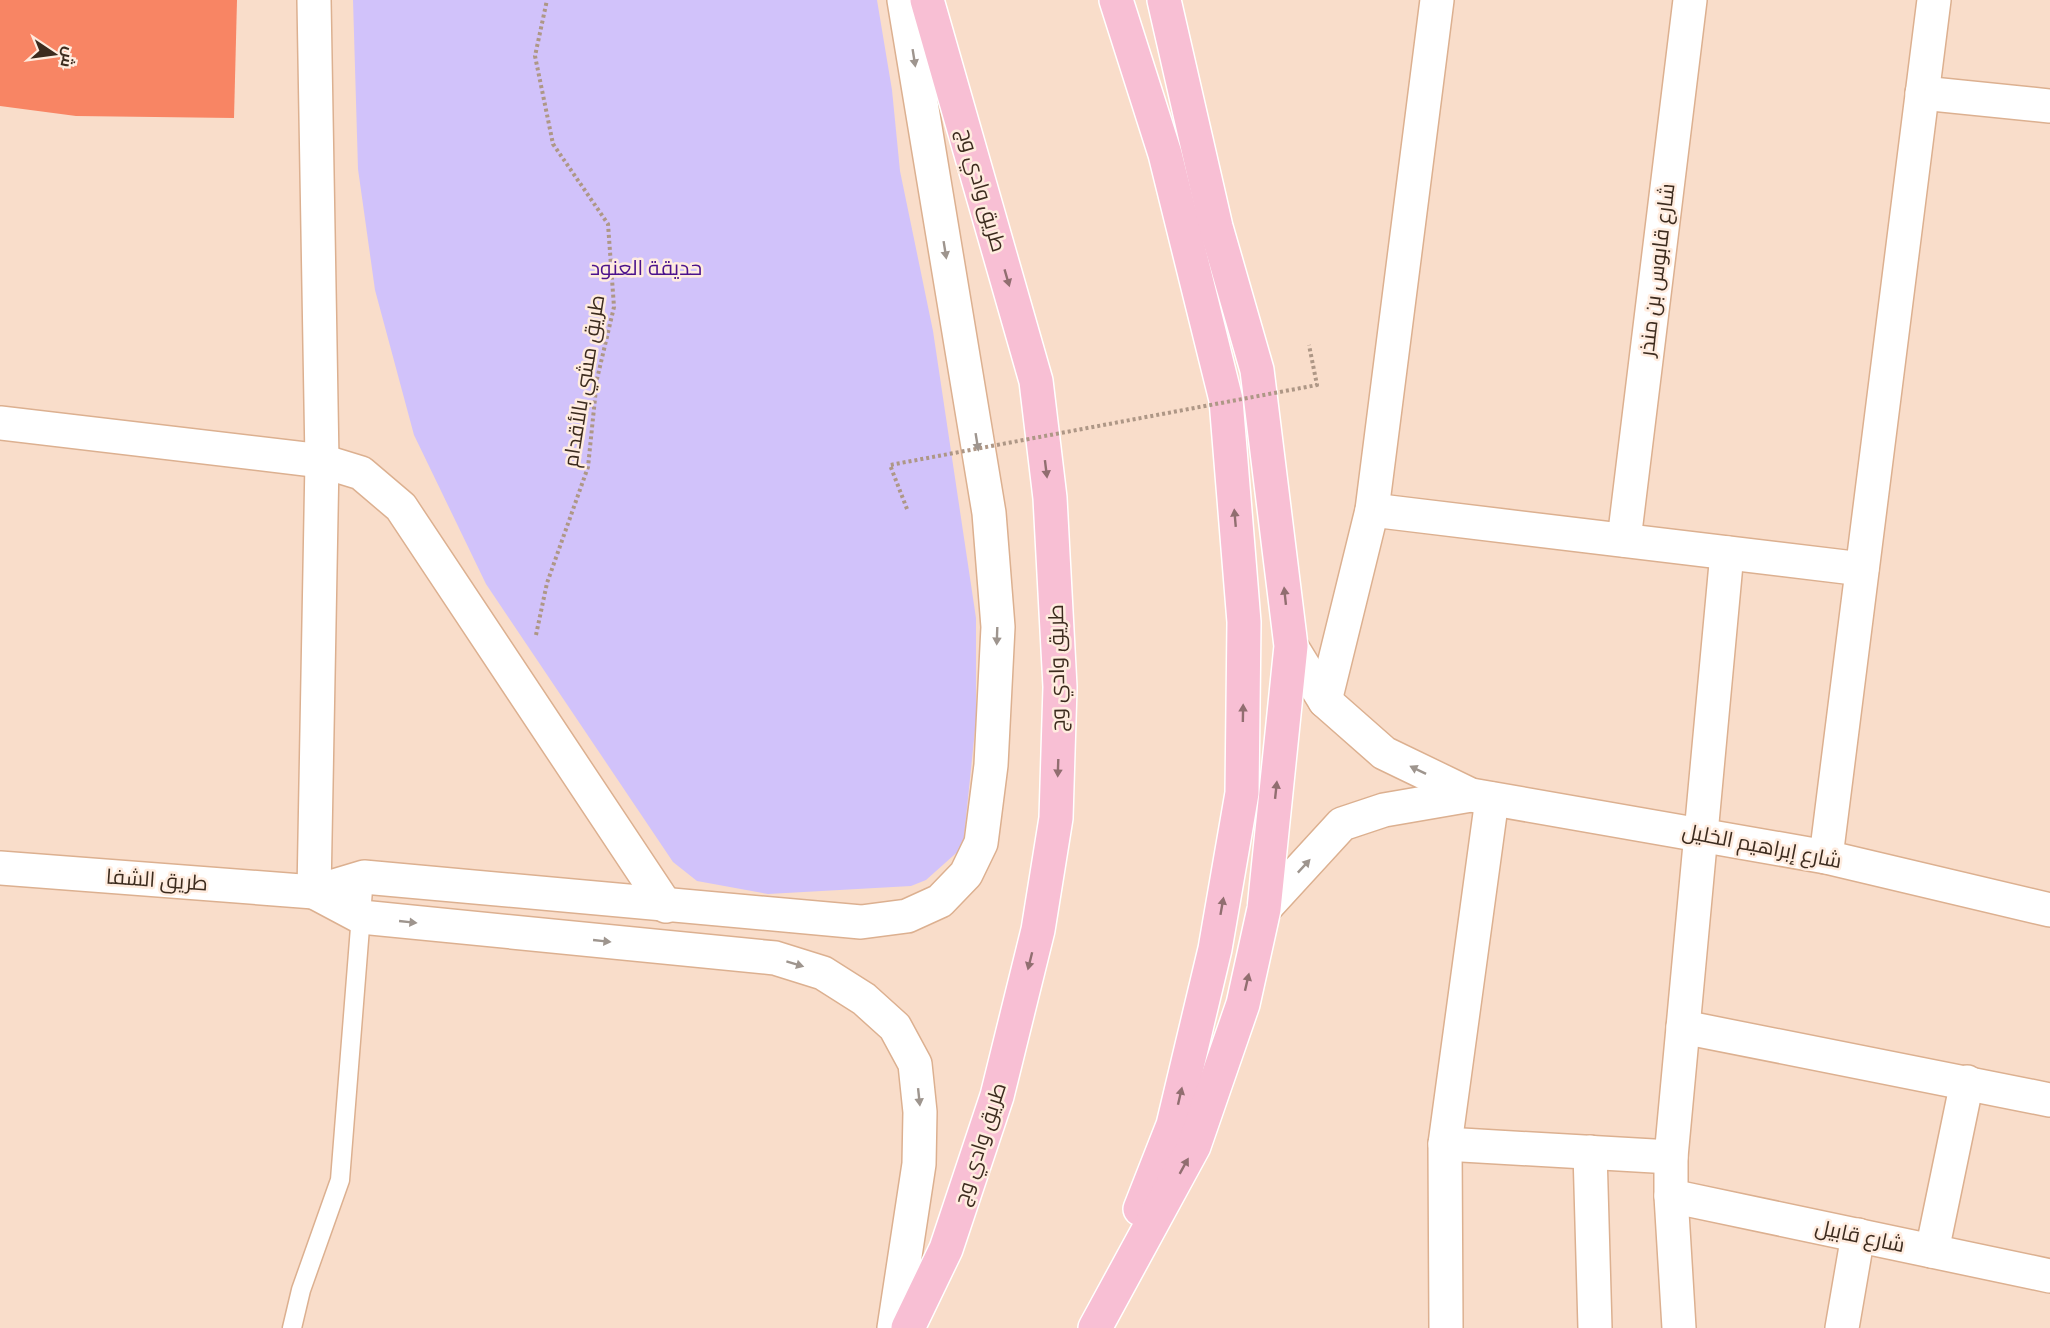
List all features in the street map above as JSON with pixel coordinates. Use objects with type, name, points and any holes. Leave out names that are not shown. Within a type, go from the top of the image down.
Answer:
[{"type":"main road","name":"طريق وادي وج","points":[[908,1328],[946,1249],[997,1096],[1038,930],[1056,818],[1060,687],[1050,498],[1036,381],[927,0]]},
{"type":"main road","points":[[1095,1328],[1173,1125],[1215,949],[1242,793],[1244,622],[1226,400],[1165,154],[1116,0]]},
{"type":"main road","points":[[1095,1328],[1194,1146],[1243,1004],[1264,909],[1291,646],[1257,370],[1216,227],[1164,0]]},
{"type":"street","points":[[314,0],[322,461],[314,892]]},
{"type":"street","points":[[314,892],[364,877],[861,922],[907,916],[940,901],[966,874],[981,843],[991,765],[998,627],[989,513],[904,0]]},
{"type":"street","points":[[1325,701],[1372,510],[1437,0]]},
{"type":"street","name":"شارع قابوس بن منذر","points":[[1624,540],[1690,0]]},
{"type":"street","points":[[1826,857],[1934,0]]},
{"type":"street","points":[[1922,93],[2050,106]]},
{"type":"street","points":[[0,423],[322,461],[362,473],[401,507],[666,906]]},
{"type":"street","points":[[1372,510],[1862,569]]},
{"type":"street","points":[[1679,1328],[1671,1196],[1671,1157],[1727,553]]},
{"type":"street","points":[[1291,646],[1325,701],[1384,753],[1481,797]]},
{"type":"street","points":[[1264,909],[1342,824],[1384,810],[1481,797]]},
{"type":"street","points":[[1446,1328],[1445,1144],[1481,797]]},
{"type":"street","name":"شارع إبراهيم الخليل","points":[[1481,797],[1826,857],[2050,910]]},
{"type":"street","name":"طريق الشفا","points":[[0,868],[314,892]]},
{"type":"street","points":[[314,892],[361,917],[774,958],[823,973],[864,999],[895,1028],[915,1064],[920,1112],[919,1164],[894,1328]]},
{"type":"street","points":[[1683,1027],[2050,1100]]},
{"type":"street","points":[[1932,1251],[1967,1082]]},
{"type":"street","points":[[1445,1144],[1671,1157]]},
{"type":"street","points":[[1590,1152],[1595,1328]]},
{"type":"street","name":"شارع قابيل","points":[[1671,1196],[2050,1276]]},
{"type":"street","points":[[1842,1328],[1858,1235]]},
{"type":"lane","points":[[291,1328],[301,1290],[340,1180],[364,877]]},
{"type":"path","name":"طريق مشي بالأقدام","points":[[536,635],[547,583],[588,466],[597,379],[614,307],[608,224],[553,144],[535,56],[547,0]]},
{"type":"path","points":[[907,509],[890,465],[1317,385],[1309,345]]},
{"type":"green space","name":"حديقة العنود","points":[[353,0],[877,0],[892,90],[900,171],[933,331],[976,618],[976,720],[963,847],[926,880],[911,886],[768,894],[697,881],[673,862],[486,584],[414,435],[375,290],[358,169]]},
{"type":"building","points":[[0,0],[237,0],[234,118],[76,116],[0,106]]}]
